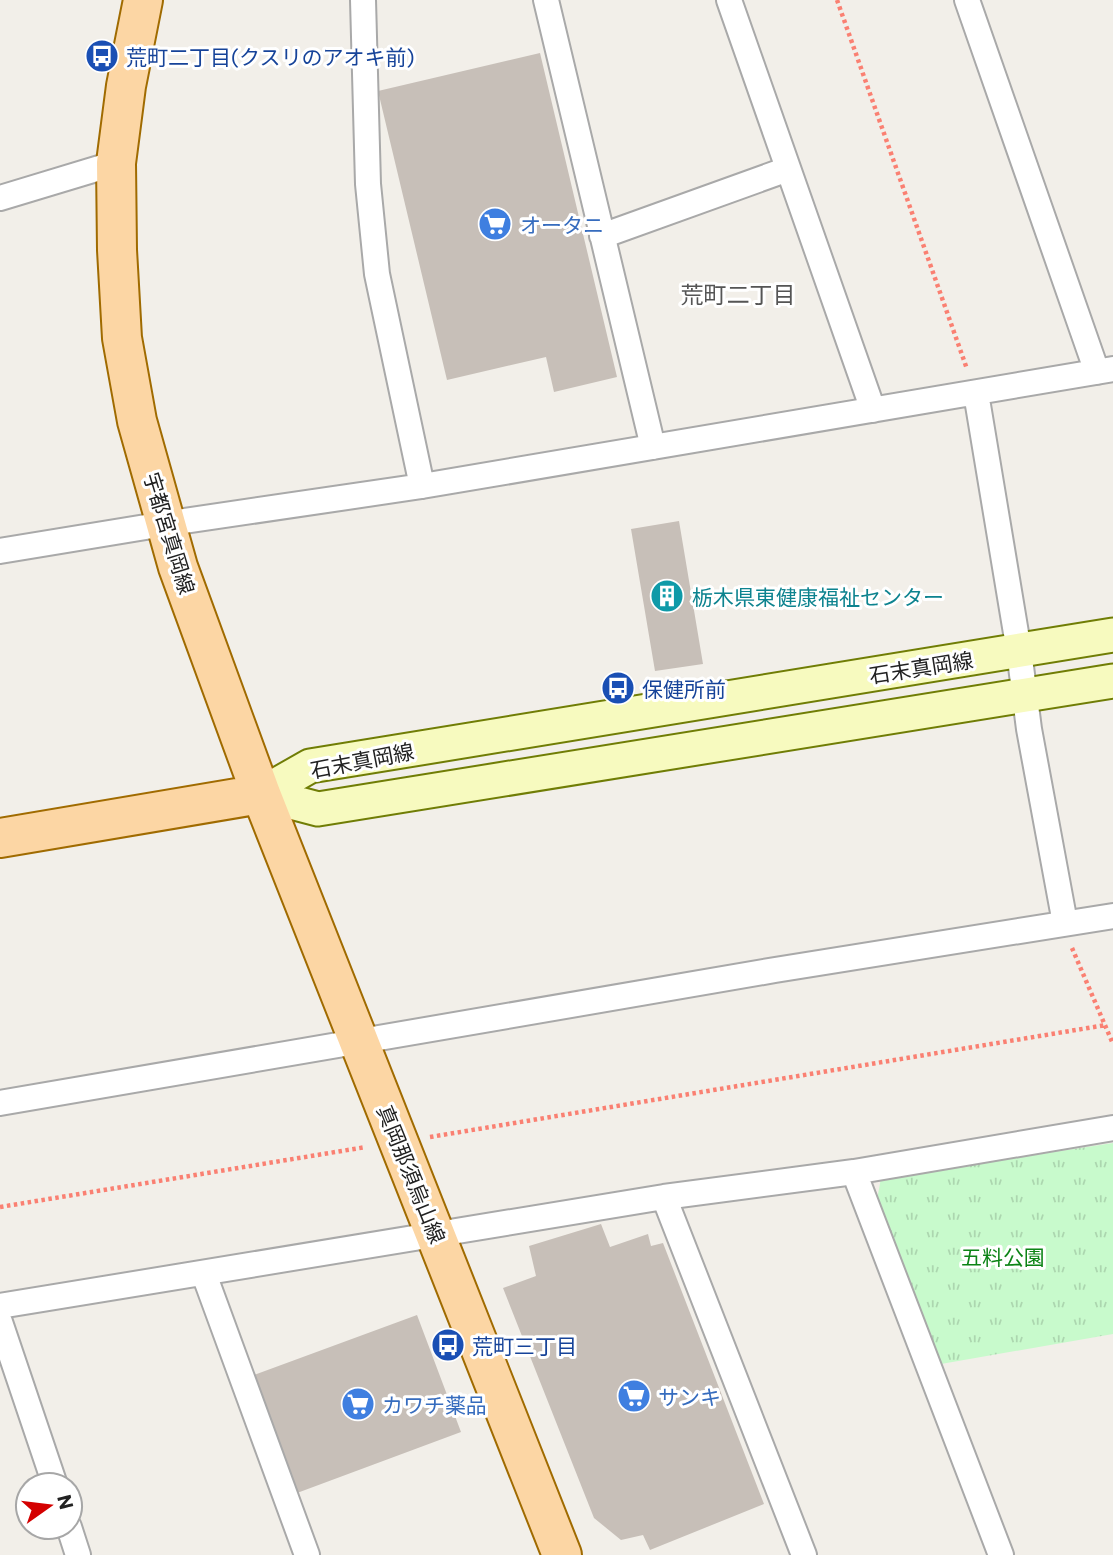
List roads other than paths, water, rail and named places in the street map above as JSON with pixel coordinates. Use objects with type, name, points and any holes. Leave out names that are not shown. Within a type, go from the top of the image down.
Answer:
[{"type":"main road","name":"宇都宮真岡線","points":[[143,0],[126,86],[116,163],[122,338],[136,421],[164,524],[261,794]]},
{"type":"main road","name":"石末真岡線","points":[[261,794],[310,766],[1113,635]]},
{"type":"main road","name":"石末真岡線","points":[[261,794],[318,809],[1113,681]]},
{"type":"main road","points":[[0,838],[261,794]]},
{"type":"main road","name":"真岡那須烏山線","points":[[261,794],[562,1555]]},
{"type":"street","points":[[363,0],[368,184],[377,274],[422,486]]},
{"type":"street","points":[[545,0],[653,447]]},
{"type":"street","points":[[729,0],[873,410]]},
{"type":"street","points":[[0,551],[422,486],[1105,370],[967,0]]},
{"type":"street","points":[[0,198],[116,163]]},
{"type":"street","points":[[602,236],[788,169]]},
{"type":"street","points":[[976,393],[1019,651],[1024,696],[1065,923]]},
{"type":"street","points":[[0,1102],[1113,916]]},
{"type":"street","points":[[0,1306],[664,1198],[854,1172],[1113,1128]]},
{"type":"street","points":[[854,1172],[1001,1555]]},
{"type":"street","points":[[664,1198],[804,1555]]},
{"type":"street","points":[[204,1274],[307,1555]]},
{"type":"street","points":[[0,1322],[50,1471]]},
{"type":"place","name":"荒町二丁目(クスリのアオキ前)","points":[[102,56]]},
{"type":"place","name":"オータニ","points":[[495,224]]},
{"type":"place","name":"栃木県東健康福祉センター","points":[[667,596]]},
{"type":"place","name":"保健所前","points":[[618,688]]},
{"type":"place","name":"荒町三丁目","points":[[448,1345]]},
{"type":"place","name":"サンキ","points":[[634,1396]]},
{"type":"place","name":"カワチ薬品","points":[[358,1404]]},
{"type":"district","name":"荒町二丁目","points":[[738,294]]},
{"type":"park label","name":"五料公園","points":[[1003,1256]]}]
